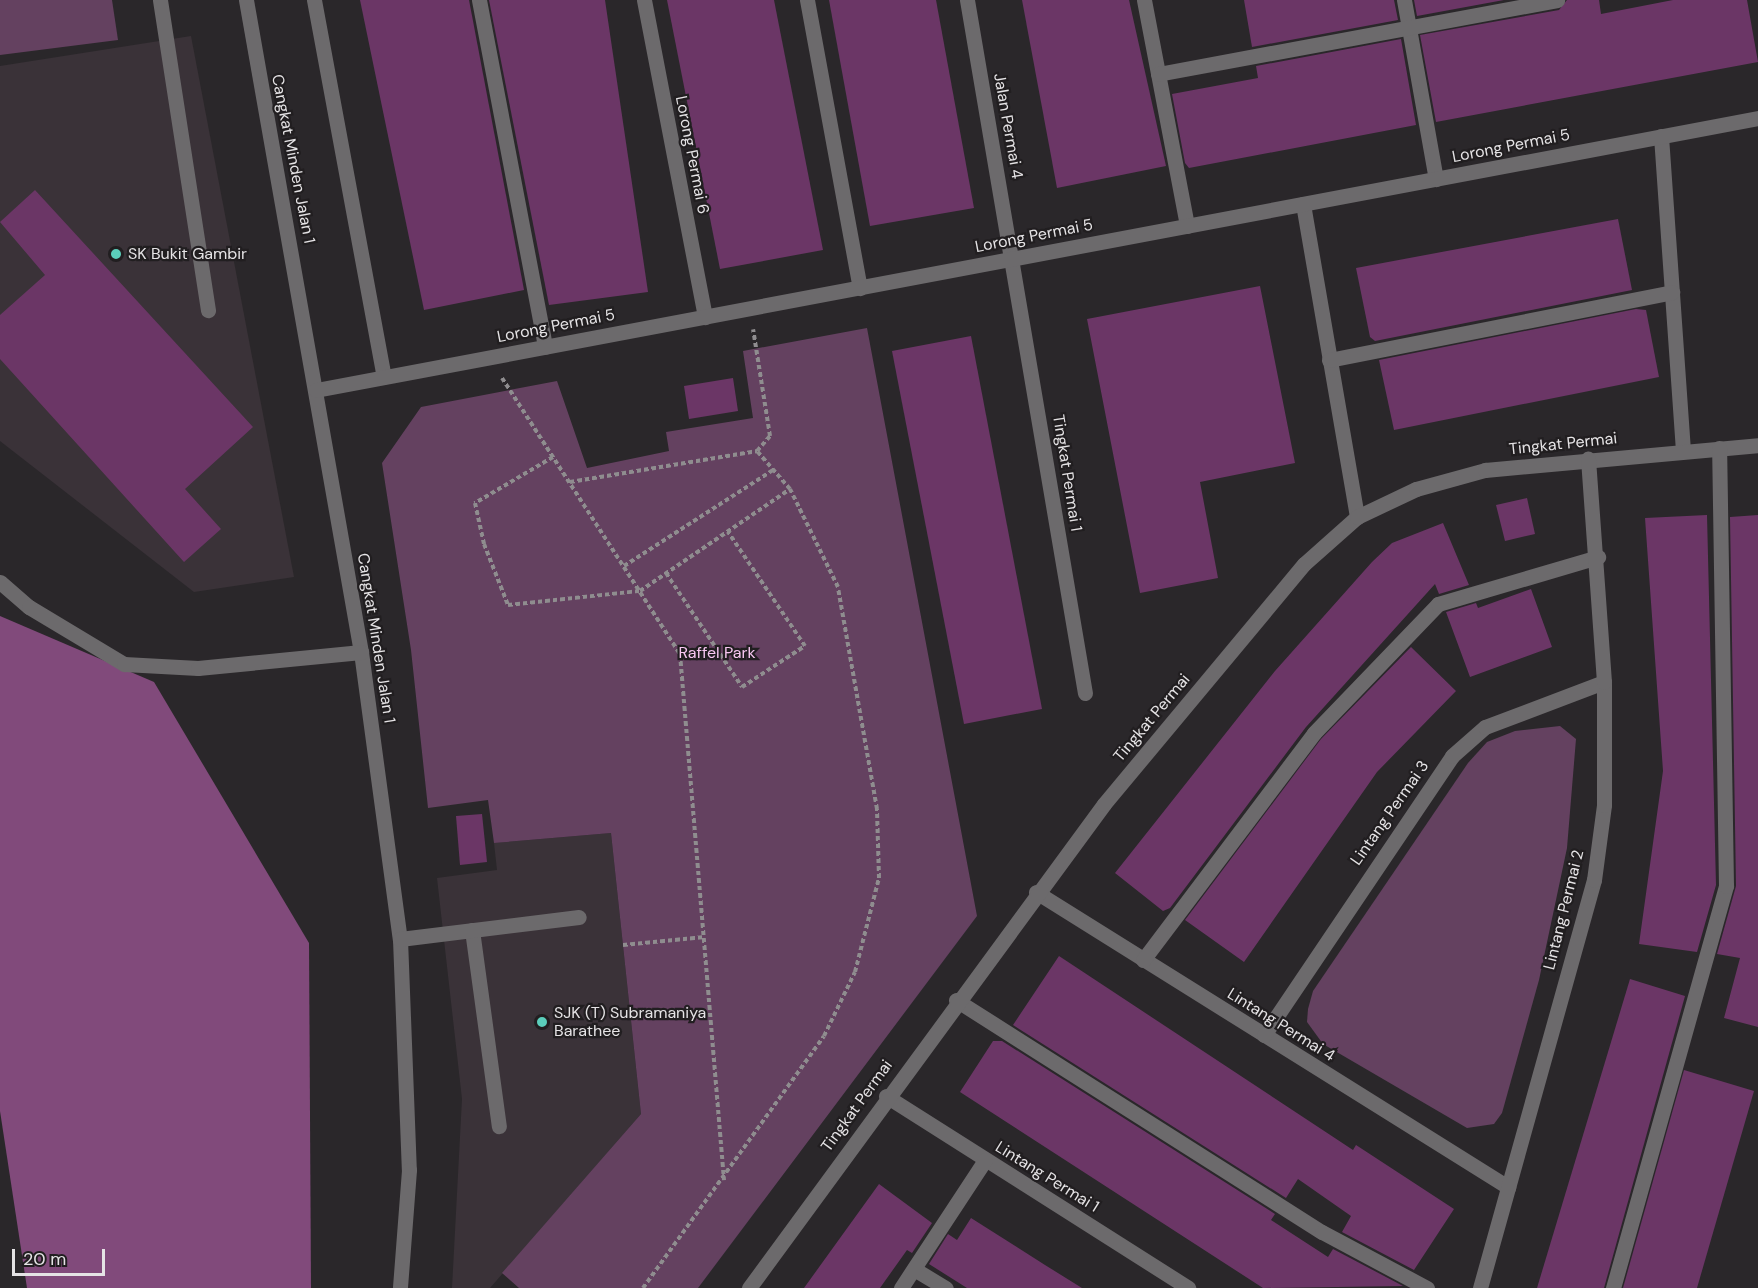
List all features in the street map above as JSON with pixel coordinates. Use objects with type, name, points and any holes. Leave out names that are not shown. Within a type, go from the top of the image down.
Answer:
[{"type":"street","points":[[160,0],[208,310]]},
{"type":"street","name":"Cangkat Minden Jalan 1","points":[[246,0],[361,652],[400,939],[409,1170],[400,1288]]},
{"type":"street","points":[[314,0],[384,377]]},
{"type":"street","points":[[479,0],[545,347]]},
{"type":"street","name":"Lorong Permai 6","points":[[644,0],[705,316]]},
{"type":"street","points":[[807,0],[860,288]]},
{"type":"street","name":"Jalan Permai 4","points":[[967,0],[1014,258]]},
{"type":"street","points":[[1144,0],[1188,226]]},
{"type":"street","points":[[1404,0],[1436,179]]},
{"type":"street","points":[[1158,74],[1557,0]]},
{"type":"street","name":"Lorong Permai 5","points":[[316,390],[1758,118]]},
{"type":"street","points":[[1661,136],[1683,450]]},
{"type":"street","points":[[1303,204],[1357,517]]},
{"type":"street","name":"Tingkat Permai 1","points":[[1014,258],[1085,693]]},
{"type":"street","points":[[1329,360],[1672,292]]},
{"type":"street","name":"Tingkat Permai","points":[[748,1288],[1036,892],[1304,564],[1357,517],[1416,489],[1485,470],[1683,450],[1758,445]]},
{"type":"street","points":[[1613,1288],[1726,886],[1719,448]]},
{"type":"street","name":"Lintang Permai 2","points":[[1480,1288],[1593,880],[1604,805],[1604,682],[1598,557],[1588,459]]},
{"type":"street","points":[[1143,960],[1314,733],[1437,604],[1598,557]]},
{"type":"street","points":[[0,582],[29,607],[124,664],[198,668],[361,652]]},
{"type":"street","name":"Lintang Permai 3","points":[[1264,1035],[1452,756],[1485,727],[1604,682]]},
{"type":"street","name":"Lintang Permai 4","points":[[1036,892],[1508,1187]]},
{"type":"street","points":[[400,939],[579,917]]},
{"type":"street","points":[[472,930],[499,1126]]},
{"type":"street","points":[[956,1000],[1322,1232],[1427,1288]]},
{"type":"street","name":"Lintang Permai 1","points":[[886,1096],[1188,1288]]},
{"type":"street","points":[[901,1288],[985,1160]]},
{"type":"street","points":[[914,1269],[946,1288]]},
{"type":"path","points":[[570,482],[757,451],[770,436],[749,308]]},
{"type":"path","points":[[489,357],[680,654],[724,1180]]},
{"type":"path","points":[[643,1288],[724,1180],[824,1036],[855,972],[879,878],[877,809],[838,587],[790,489],[757,451]]},
{"type":"path","points":[[553,457],[475,503],[484,544],[508,605],[640,591],[790,489]]},
{"type":"path","points":[[624,566],[773,470]]},
{"type":"path","points":[[666,573],[742,687],[805,646],[728,532]]},
{"type":"path","points":[[623,945],[705,937]]},
{"type":"shaded area","name":"SK Bukit Gambir","points":[[191,36],[294,577],[194,592],[0,441],[0,66]]},
{"type":"shaded area","points":[[0,616],[154,682],[309,943],[311,1288],[27,1288],[0,1111]]},
{"type":"shaded area","name":"SJK (T) Subramaniya Barathee","points":[[611,833],[641,1114],[490,1288],[452,1288],[462,1099],[437,878],[497,870],[494,843]]},
{"type":"green space","points":[[0,0],[112,0],[118,40],[0,55]]},
{"type":"green space","name":"Raffel Park","points":[[867,328],[977,916],[698,1288],[519,1288],[502,1273],[641,1114],[611,833],[494,843],[488,800],[428,808],[411,650],[382,463],[421,407],[557,381],[587,468],[669,451],[666,432],[753,418],[743,351]]},
{"type":"green space","points":[[1560,726],[1576,739],[1567,848],[1539,980],[1502,1113],[1494,1124],[1467,1128],[1323,1044],[1307,1022],[1308,1009],[1313,991],[1468,763],[1487,742],[1515,731]]},
{"type":"building","points":[[360,0],[469,0],[524,290],[424,310]]},
{"type":"building","points":[[489,0],[605,0],[648,292],[549,305]]},
{"type":"building","points":[[667,0],[774,0],[823,250],[720,269]]},
{"type":"building","points":[[829,0],[936,0],[974,208],[870,226]]},
{"type":"building","points":[[1022,0],[1129,0],[1166,166],[1057,188]]},
{"type":"building","points":[[1244,0],[1394,0],[1398,20],[1252,47]]},
{"type":"building","points":[[1414,0],[1504,0],[1417,16]]},
{"type":"building","points":[[1567,0],[1599,0],[1601,14],[1673,0],[1747,0],[1758,62],[1436,122],[1420,35],[1559,10]]},
{"type":"building","points":[[1401,39],[1416,125],[1189,168],[1185,163],[1172,94],[1258,78],[1256,66]]},
{"type":"building","points":[[35,190],[253,427],[185,489],[221,529],[184,562],[0,359],[0,315],[45,275],[0,222]]},
{"type":"building","points":[[1618,219],[1632,290],[1375,341],[1370,337],[1356,268]]},
{"type":"building","points":[[1260,286],[1295,463],[1200,482],[1218,578],[1140,593],[1087,319]]},
{"type":"building","points":[[1636,309],[1646,310],[1659,377],[1394,430],[1379,360]]},
{"type":"building","points":[[971,336],[1042,709],[964,724],[892,351]]},
{"type":"building","points":[[733,378],[738,411],[689,419],[684,386]]},
{"type":"building","points":[[1527,498],[1535,534],[1505,541],[1496,505]]},
{"type":"building","points":[[1707,515],[1716,885],[1697,952],[1639,944],[1663,771],[1645,518]]},
{"type":"building","points":[[1758,515],[1758,1027],[1724,1018],[1740,958],[1717,954],[1736,886],[1730,517]]},
{"type":"building","points":[[1443,523],[1469,585],[1439,594],[1435,584],[1306,727],[1170,908],[1163,911],[1115,873],[1275,671],[1372,562],[1392,543]]},
{"type":"building","points":[[1531,589],[1552,647],[1470,677],[1446,612],[1476,603],[1478,608]]},
{"type":"building","points":[[1411,647],[1456,691],[1377,772],[1244,962],[1185,920],[1321,739]]},
{"type":"building","points":[[482,814],[487,862],[460,865],[456,816]]},
{"type":"building","points":[[1059,956],[1353,1150],[1356,1145],[1454,1209],[1414,1270],[1342,1232],[1351,1216],[1298,1179],[1286,1198],[1013,1025]]},
{"type":"building","points":[[1630,979],[1685,996],[1604,1288],[1537,1288]]},
{"type":"building","points":[[993,1041],[1002,1041],[1275,1214],[1271,1220],[1328,1257],[1333,1249],[1403,1286],[1263,1288],[960,1092]]},
{"type":"building","points":[[1684,1070],[1754,1091],[1697,1288],[1623,1288]]},
{"type":"building","points":[[879,1184],[932,1223],[912,1253],[907,1250],[880,1288],[804,1288]]},
{"type":"building","points":[[971,1218],[1082,1288],[967,1288],[929,1264],[948,1234],[957,1240]]},
{"type":"place","name":"SK Bukit Gambir","points":[[116,254]]},
{"type":"place","name":"SJK (T) Subramaniya Barathee","points":[[542,1022]]}]
